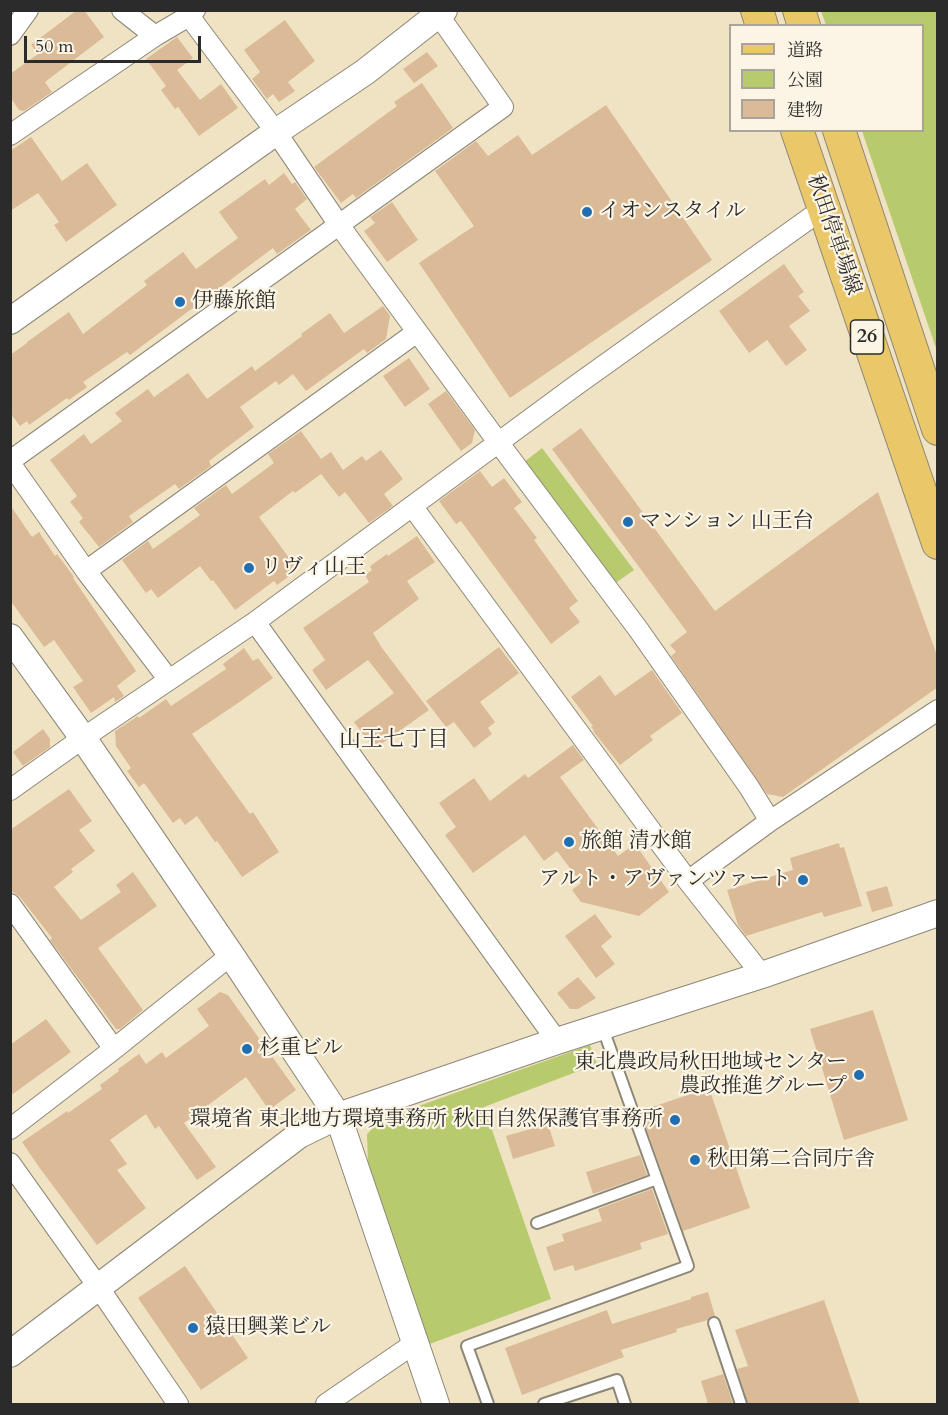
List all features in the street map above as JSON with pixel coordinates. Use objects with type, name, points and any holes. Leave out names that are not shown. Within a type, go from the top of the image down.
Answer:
[{"type":"main road","name":"秋田停車場線","points":[[798,132],[938,543]]},
{"type":"main road","name":"秋田停車場線","points":[[840,132],[934,409]]},
{"type":"street","points":[[10,35],[28,10]]},
{"type":"street","points":[[122,10],[155,36]]},
{"type":"street","points":[[10,321],[276,132],[365,72],[440,12],[503,106],[10,462],[86,571],[170,680]]},
{"type":"street","points":[[14,126],[192,13],[339,225],[638,630],[749,787],[770,821]]},
{"type":"street","points":[[10,790],[255,622],[688,304],[810,219],[826,214]]},
{"type":"street","points":[[86,571],[417,332]]},
{"type":"street","points":[[412,506],[688,881],[762,975]]},
{"type":"street","points":[[255,622],[557,1041]]},
{"type":"street","points":[[10,637],[83,738],[338,1116],[436,1404]]},
{"type":"street","points":[[688,881],[770,821],[938,710]]},
{"type":"street","points":[[10,904],[114,1049]]},
{"type":"street","points":[[10,1354],[299,1136],[338,1116],[602,1026],[762,975],[938,913]]},
{"type":"street","points":[[10,1129],[231,955]]},
{"type":"street","points":[[10,1163],[178,1404]]},
{"type":"street","points":[[326,1404],[415,1343]]},
{"type":"lane","points":[[488,1404],[467,1346],[688,1266],[602,1026]]},
{"type":"lane","points":[[537,1223],[657,1179]]},
{"type":"lane","points":[[714,1323],[741,1404]]},
{"type":"lane","points":[[544,1404],[617,1380],[625,1404]]},
{"type":"green space","points":[[821,11],[937,11],[937,351],[862,132],[924,132],[924,24],[826,24]]},
{"type":"green space","points":[[542,448],[634,570],[614,584],[523,463]]},
{"type":"green space","points":[[590,1045],[597,1064],[484,1107],[551,1299],[427,1345],[368,1162],[367,1134],[382,1119]]},
{"type":"building","points":[[77,10],[84,10],[104,37],[45,82],[52,92],[24,111],[19,110],[10,97],[10,74],[38,54],[31,45]]},
{"type":"building","points":[[285,20],[315,61],[288,82],[295,91],[279,102],[273,94],[267,99],[252,79],[260,72],[244,50]]},
{"type":"building","points":[[177,37],[193,58],[177,70],[200,100],[221,84],[238,108],[199,136],[178,107],[175,109],[161,90],[166,86],[146,59]]},
{"type":"building","points":[[427,52],[438,66],[414,83],[403,69]]},
{"type":"building","points":[[422,83],[453,128],[356,198],[353,194],[341,203],[314,167],[397,106],[394,102]]},
{"type":"building","name":"イオンスタイル","points":[[606,105],[712,260],[510,398],[419,263],[474,226],[435,171],[476,141],[488,156],[518,135],[532,155]]},
{"type":"building","points":[[31,137],[62,181],[87,163],[117,205],[66,242],[54,225],[59,222],[38,193],[10,211],[10,151]]},
{"type":"building","points":[[284,173],[292,184],[295,182],[307,199],[295,209],[311,230],[277,254],[273,248],[130,355],[127,352],[83,382],[87,387],[69,400],[67,398],[29,425],[27,421],[20,426],[10,413],[10,355],[69,312],[83,334],[147,285],[144,281],[183,252],[196,269],[238,238],[219,212],[265,179],[269,185]]},
{"type":"building","points":[[392,202],[418,240],[387,262],[364,231],[375,223],[370,217]]},
{"type":"building","points":[[784,264],[804,292],[798,296],[810,311],[789,326],[807,350],[786,366],[767,340],[749,353],[719,311]]},
{"type":"building","points":[[383,306],[390,316],[386,339],[367,353],[364,349],[306,391],[293,374],[279,385],[276,381],[240,407],[254,427],[209,461],[211,466],[179,489],[175,484],[129,516],[133,522],[99,547],[79,522],[83,518],[70,502],[77,496],[50,460],[84,434],[91,444],[122,421],[115,413],[148,389],[154,397],[188,373],[207,399],[252,366],[255,371],[330,313],[344,333]]},
{"type":"building","points":[[409,358],[430,389],[405,407],[383,376]]},
{"type":"building","points":[[446,391],[475,430],[472,443],[461,451],[428,404]]},
{"type":"building","points":[[581,428],[715,611],[878,492],[938,658],[938,687],[783,797],[767,794],[671,656],[676,652],[670,645],[687,632],[552,449]]},
{"type":"building","points":[[301,431],[321,459],[331,452],[343,470],[362,456],[366,461],[381,450],[403,479],[384,494],[393,506],[369,523],[345,492],[339,497],[321,474],[295,493],[293,491],[259,517],[298,570],[277,585],[274,581],[235,610],[200,566],[158,598],[151,589],[146,593],[122,560],[148,541],[153,549],[200,515],[194,508],[226,485],[232,494],[274,463],[268,454]]},
{"type":"building","points":[[480,471],[492,487],[504,478],[522,502],[514,508],[537,538],[534,540],[578,601],[569,608],[580,622],[551,644],[461,521],[456,524],[439,501]]},
{"type":"building","points":[[10,505],[32,537],[39,532],[55,556],[57,554],[136,671],[117,686],[124,696],[115,702],[114,697],[91,713],[73,687],[83,681],[54,640],[44,647],[10,600]]},
{"type":"building","points":[[417,536],[435,562],[407,581],[419,599],[373,633],[429,710],[374,749],[354,722],[394,693],[368,660],[326,690],[312,670],[325,660],[303,628],[369,582],[365,575],[372,570],[370,566]]},
{"type":"building","points":[[499,647],[519,673],[480,702],[495,722],[488,728],[492,734],[474,748],[454,722],[446,727],[426,701]]},
{"type":"building","points":[[244,648],[253,661],[258,658],[273,678],[192,734],[250,814],[253,812],[279,852],[242,877],[197,816],[185,825],[180,818],[173,823],[144,783],[139,787],[127,771],[131,768],[116,746],[115,731],[166,699],[171,706],[226,669],[223,664]]},
{"type":"building","points":[[652,670],[682,713],[650,736],[653,740],[620,765],[593,731],[591,727],[593,726],[571,697],[600,675],[615,696]]},
{"type":"building","points":[[43,729],[50,739],[50,747],[23,766],[13,752]]},
{"type":"building","points":[[573,745],[584,760],[560,777],[618,856],[635,844],[669,892],[639,916],[581,902],[572,890],[581,883],[557,851],[544,861],[525,835],[473,873],[445,835],[456,827],[439,803],[474,778],[490,801],[525,774],[528,778]]},
{"type":"building","points":[[69,789],[92,821],[79,830],[95,851],[71,869],[73,872],[54,887],[81,920],[121,892],[116,885],[133,872],[157,906],[98,948],[143,1010],[120,1029],[116,1029],[20,897],[10,890],[10,830]]},
{"type":"building","name":"アルト・アヴァンツァート","points":[[839,843],[840,848],[844,847],[862,906],[824,917],[822,912],[746,936],[738,925],[727,890],[793,870],[790,858]]},
{"type":"building","points":[[887,886],[893,906],[872,912],[866,892]]},
{"type":"building","points":[[595,914],[612,937],[601,946],[615,964],[596,978],[565,936]]},
{"type":"building","points":[[578,977],[596,998],[578,1009],[570,1009],[557,993]]},
{"type":"building","points":[[220,992],[228,995],[296,1090],[269,1110],[246,1077],[184,1123],[216,1167],[197,1180],[159,1126],[155,1129],[146,1114],[110,1140],[127,1164],[117,1170],[146,1208],[97,1245],[22,1142],[102,1089],[100,1085],[139,1054],[146,1064],[162,1052],[166,1058],[209,1026],[197,1009]]},
{"type":"building","name":"東北農政局秋田地域センター 農政推進グループ","points":[[873,1010],[908,1120],[844,1140],[810,1029]]},
{"type":"building","points":[[46,1019],[71,1052],[10,1096],[10,1045]]},
{"type":"building","name":"秋田第二合同庁舎","points":[[709,1088],[750,1208],[683,1231],[640,1111]]},
{"type":"building","points":[[548,1124],[555,1146],[513,1159],[506,1136]]},
{"type":"building","points":[[640,1155],[647,1175],[593,1194],[586,1172]]},
{"type":"building","points":[[652,1189],[668,1234],[640,1243],[642,1249],[575,1271],[573,1265],[554,1271],[546,1247],[564,1241],[562,1234],[602,1221],[598,1209]]},
{"type":"building","name":"猿田興業ビル","points":[[185,1266],[248,1358],[201,1390],[138,1298]]},
{"type":"building","points":[[708,1292],[715,1316],[711,1316],[708,1320],[676,1329],[677,1332],[621,1350],[624,1357],[522,1395],[505,1348],[607,1310],[612,1324]]},
{"type":"building","points":[[824,1300],[860,1404],[748,1404],[737,1369],[748,1366],[735,1330]]},
{"type":"building","points":[[723,1374],[733,1404],[708,1404],[701,1381]]},
{"type":"place","name":"イオンスタイル","points":[[587,212]]},
{"type":"place","name":"伊藤旅館","points":[[180,302]]},
{"type":"place","name":"マンション 山王台","points":[[628,522]]},
{"type":"place","name":"リヴィ山王","points":[[249,568]]},
{"type":"place","name":"旅館 清水館","points":[[569,842]]},
{"type":"place","name":"アルト・アヴァンツァート","points":[[803,880]]},
{"type":"place","name":"杉重ビル","points":[[247,1049]]},
{"type":"place","name":"東北農政局秋田地域センター 農政推進グループ","points":[[859,1075]]},
{"type":"place","name":"環境省 東北地方環境事務所 秋田自然保護官事務所","points":[[675,1120]]},
{"type":"place","name":"秋田第二合同庁舎","points":[[695,1160]]},
{"type":"place","name":"猿田興業ビル","points":[[193,1328]]},
{"type":"district","name":"山王七丁目","points":[[394,741]]}]
